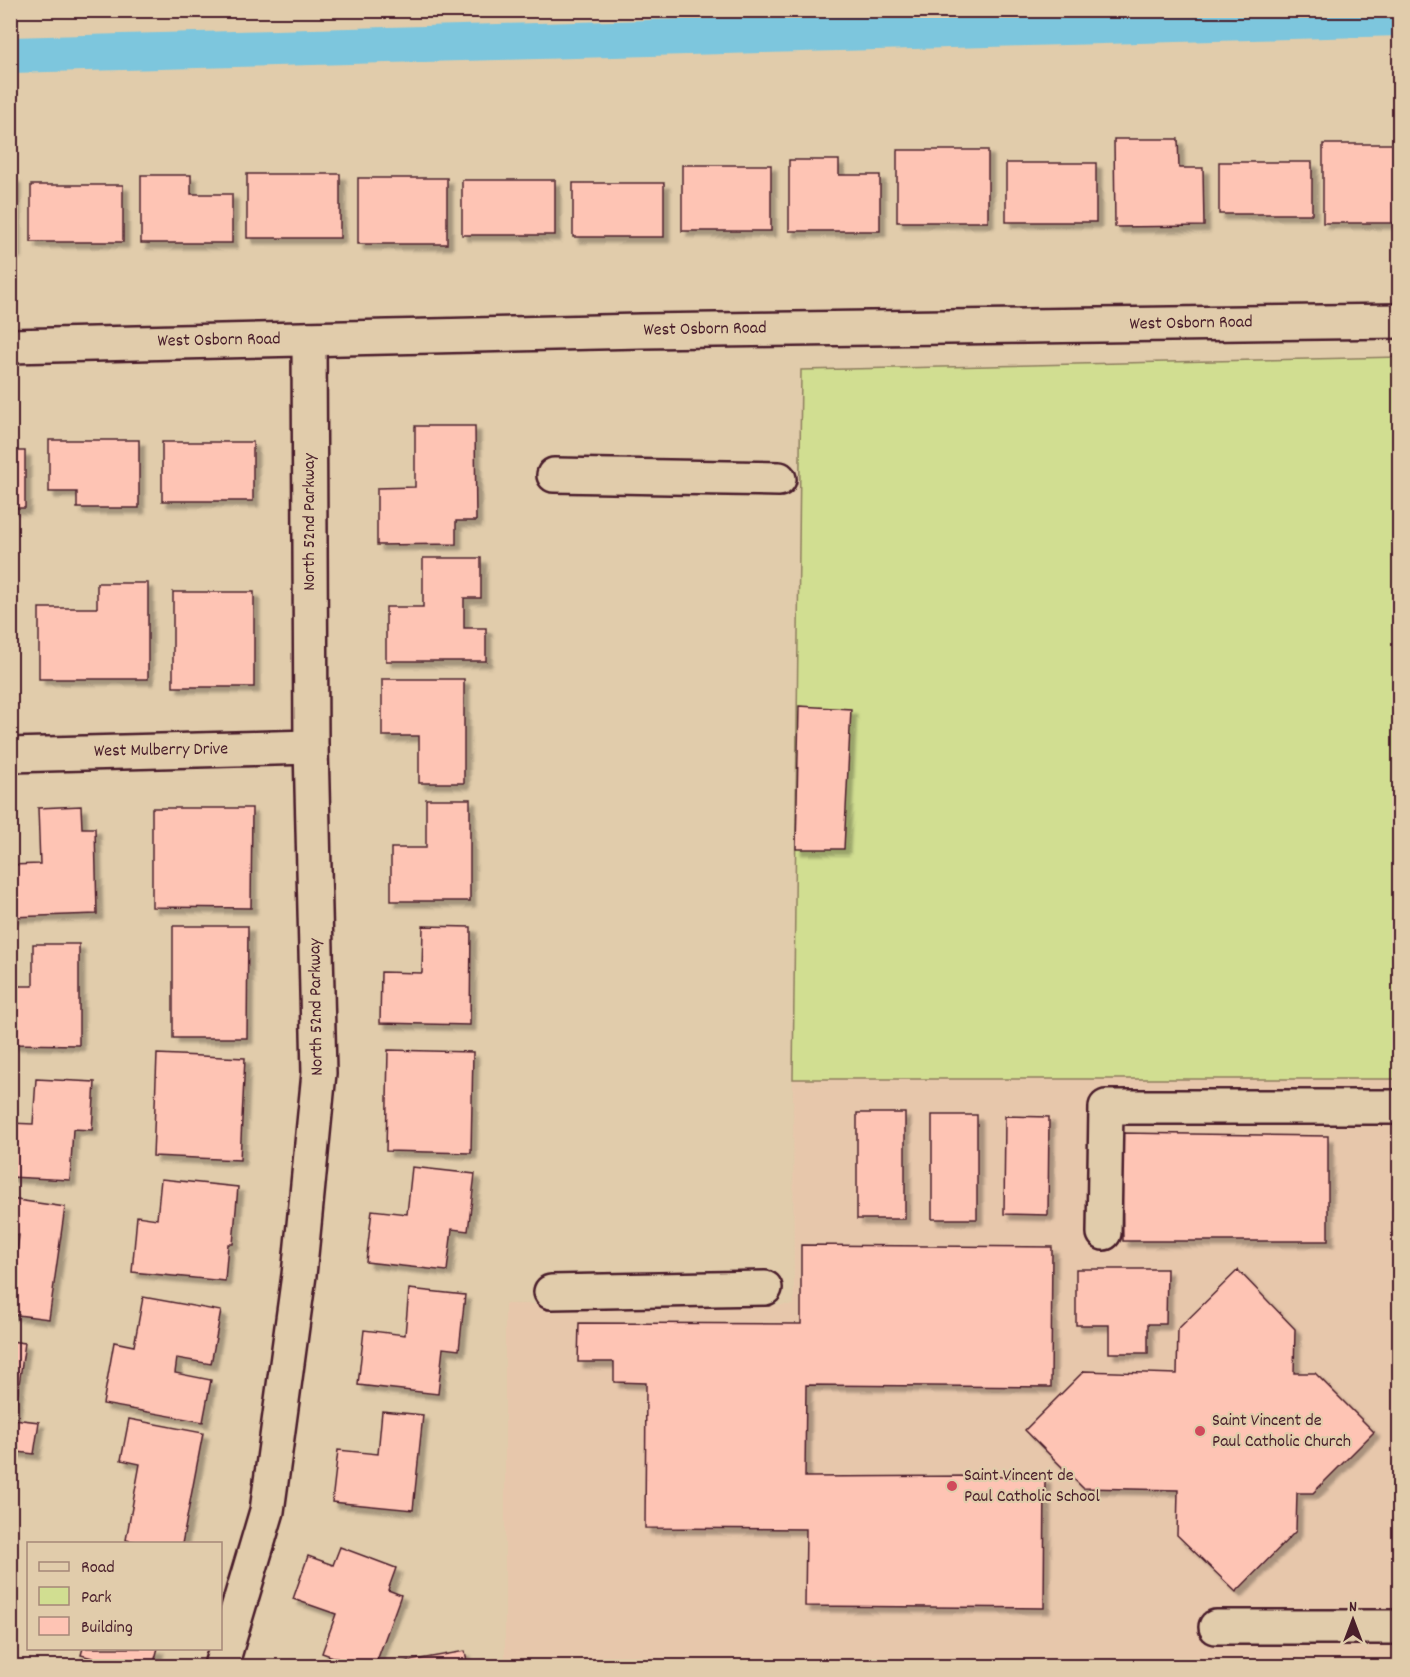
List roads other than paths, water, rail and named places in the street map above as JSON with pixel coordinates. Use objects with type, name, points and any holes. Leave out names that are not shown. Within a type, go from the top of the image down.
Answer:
[{"type":"street","name":"West Osborn Road","points":[[10,346],[746,329],[1400,321]]},
{"type":"street","name":"North 52nd Parkway","points":[[221,1666],[267,1511],[299,1275],[318,1085],[311,747],[309,339]]},
{"type":"street","points":[[554,475],[779,479]]},
{"type":"street","name":"West Mulberry Drive","points":[[10,755],[311,747]]},
{"type":"street","points":[[1104,1233],[1106,1107],[1400,1107]]},
{"type":"street","points":[[551,1292],[765,1288]]},
{"type":"street","points":[[1216,1627],[1400,1627]]},
{"type":"waterway","points":[[10,55],[1400,18]]},
{"type":"place","name":"Saint Vincent de Paul Catholic Church","points":[[1200,1431]]},
{"type":"place","name":"Saint Vincent de Paul Catholic School","points":[[952,1486]]}]
